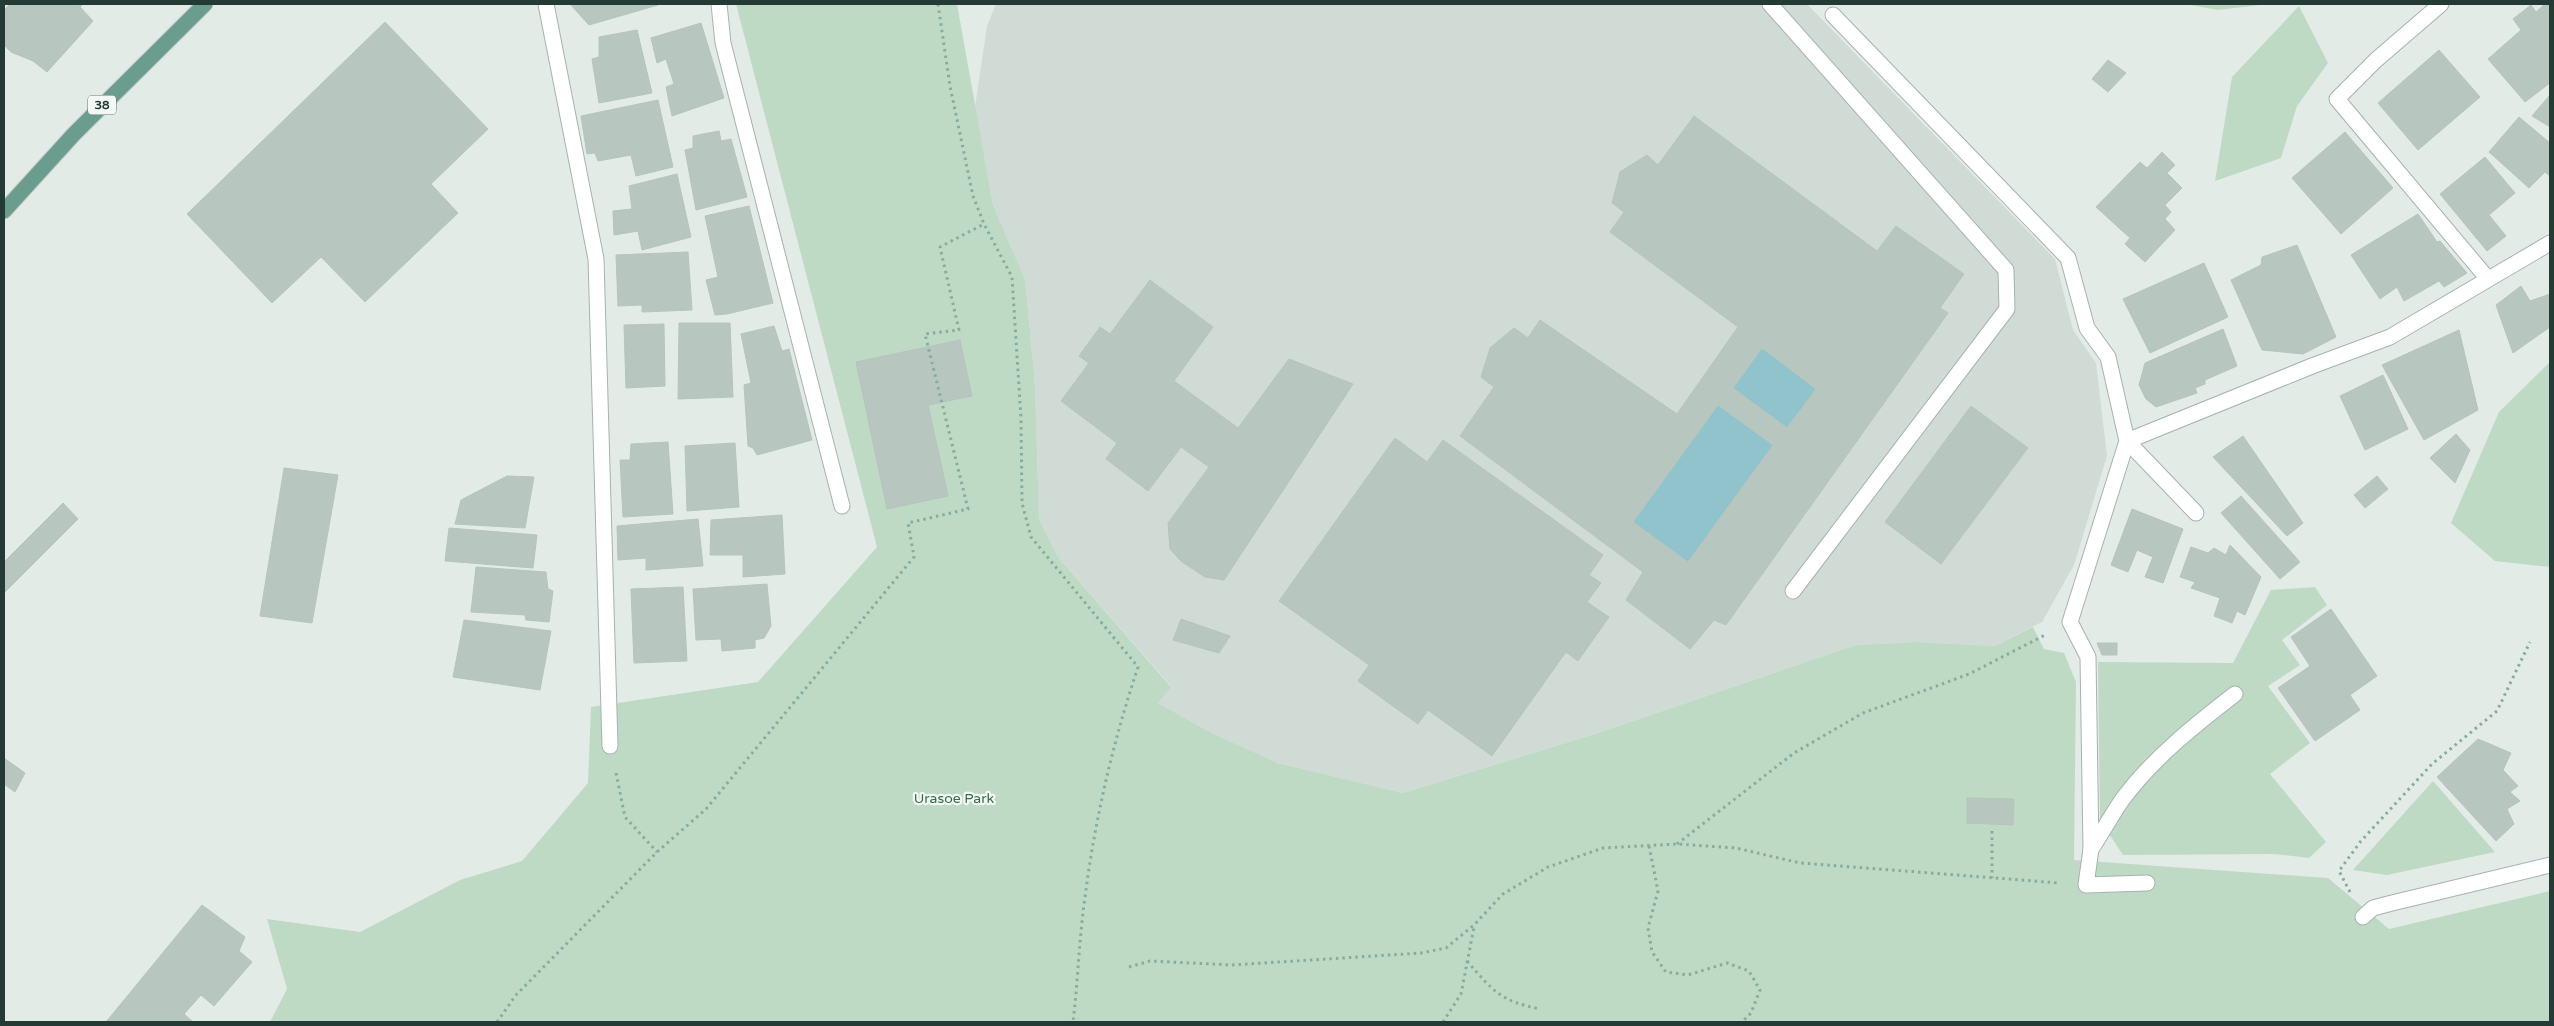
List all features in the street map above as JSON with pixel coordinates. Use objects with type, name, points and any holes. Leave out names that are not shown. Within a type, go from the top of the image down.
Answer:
[{"type":"main road","name":"38","points":[[4,211],[91,117],[205,4]]},
{"type":"street","points":[[546,4],[596,260],[610,746]]},
{"type":"street","points":[[719,4],[723,43],[842,506]]},
{"type":"street","points":[[1770,4],[2006,270],[2007,309],[1793,591]]},
{"type":"street","points":[[2441,4],[2376,60],[2337,100],[2488,280]]},
{"type":"street","points":[[1833,15],[2068,258],[2088,328],[2108,357],[2127,441],[2070,622],[2088,657],[2091,849],[2086,885],[2147,883]]},
{"type":"street","points":[[2127,441],[2312,366],[2390,337],[2550,243]]},
{"type":"street","points":[[2127,441],[2196,512]]},
{"type":"street","points":[[2091,849],[2123,799],[2146,773],[2192,728],[2234,694]]},
{"type":"street","points":[[2363,917],[2373,908],[2550,865]]},
{"type":"path","points":[[938,4],[950,86],[973,196],[984,224],[1012,277],[1020,391],[1022,504],[1031,537],[1138,667],[1118,730],[1099,816],[1085,897],[1073,1022]]},
{"type":"path","points":[[497,1022],[516,996],[657,852],[706,809],[914,557],[908,523],[968,509],[925,334],[959,330],[940,247],[984,224]]},
{"type":"path","points":[[1677,844],[1794,753],[1863,713],[1970,674],[2070,622]]},
{"type":"path","points":[[2363,917],[2339,871],[2361,841],[2432,764],[2497,711],[2530,642]]},
{"type":"path","points":[[610,746],[625,817],[657,852]]},
{"type":"path","points":[[1992,831],[1992,878]]},
{"type":"path","points":[[1129,968],[1150,961],[1232,965],[1421,953],[1446,948],[1474,925],[1503,894],[1548,867],[1604,848],[1677,844],[1736,848],[1800,863],[2086,885]]},
{"type":"path","points":[[1649,846],[1658,891],[1648,928],[1652,952],[1666,972],[1688,975],[1727,963],[1749,971],[1760,990],[1751,1013],[1742,1022]]},
{"type":"path","points":[[1444,1022],[1461,994],[1474,925]]},
{"type":"path","points":[[1467,961],[1495,993],[1514,1004],[1540,1009]]},
{"type":"shaded area","points":[[996,4],[1807,4],[2055,259],[2073,330],[2096,363],[2107,456],[2074,565],[2042,622],[1995,646],[1916,642],[1856,645],[1595,734],[1403,793],[1278,763],[1212,733],[1158,703],[1171,686],[1058,557],[1039,519],[1035,384],[1025,279],[993,205],[975,107],[987,26]]},
{"type":"green space","name":"Urasoe Park","points":[[736,4],[957,4],[993,205],[1025,279],[1035,384],[1039,519],[1058,557],[1171,687],[1158,703],[1212,733],[1278,763],[1403,793],[1595,734],[1856,645],[1916,642],[1995,646],[2033,627],[2044,649],[2064,653],[2076,682],[2074,860],[2328,878],[2389,929],[2550,891],[2550,1022],[270,1022],[287,989],[267,919],[360,932],[460,880],[522,861],[588,783],[591,707],[758,682],[877,547]]},
{"type":"green space","points":[[2185,4],[2259,4],[2260,5],[2218,10]]},
{"type":"green space","points":[[2299,6],[2328,63],[2297,106],[2281,158],[2215,181],[2232,77]]},
{"type":"green space","points":[[2550,362],[2550,567],[2495,561],[2451,523],[2499,412]]},
{"type":"green space","points":[[2315,587],[2327,605],[2282,640],[2300,665],[2268,686],[2310,743],[2270,774],[2326,842],[2309,858],[2274,854],[2123,855],[2100,820],[2098,662],[2233,663],[2271,590]]},
{"type":"green space","points":[[2433,781],[2495,852],[2387,875],[2353,870]]},
{"type":"water","points":[[1762,348],[1816,389],[1787,428],[1733,388]]},
{"type":"water","points":[[1718,405],[1773,445],[1688,562],[1633,522]]},
{"type":"building","points":[[10,4],[83,4],[80,7],[93,21],[47,72],[33,61],[11,52],[4,45],[4,10]]},
{"type":"building","points":[[570,4],[657,4],[658,5],[589,25]]},
{"type":"building","points":[[2545,4],[2550,4],[2550,83],[2525,102],[2488,59],[2521,30],[2513,19],[2531,5],[2536,12]]},
{"type":"building","points":[[385,22],[488,129],[431,184],[458,213],[365,302],[321,257],[272,303],[187,214]]},
{"type":"building","points":[[701,23],[724,98],[672,116],[666,87],[674,84],[666,59],[657,63],[651,38]]},
{"type":"building","points":[[637,30],[652,93],[599,103],[592,59],[599,57],[599,37]]},
{"type":"building","points":[[2439,50],[2480,97],[2418,150],[2378,103]]},
{"type":"building","points":[[2108,60],[2126,73],[2108,92],[2092,79]]},
{"type":"building","points":[[2550,95],[2550,127],[2532,116]]},
{"type":"building","points":[[658,100],[673,167],[636,176],[631,155],[598,161],[595,153],[587,154],[581,116]]},
{"type":"building","points":[[1694,116],[1877,251],[1896,226],[1964,274],[1940,308],[1948,313],[1726,625],[1714,620],[1690,649],[1626,600],[1643,572],[1460,436],[1494,387],[1481,377],[1490,348],[1514,328],[1528,338],[1540,320],[1677,414],[1738,327],[1610,232],[1624,212],[1612,203],[1620,172],[1647,155],[1658,165]],"holes":[[[1762,348],[1816,389],[1787,428],[1733,388]],[[1718,405],[1773,445],[1688,562],[1633,522]]]},
{"type":"building","points":[[2519,117],[2550,143],[2550,176],[2545,172],[2529,188],[2489,152]]},
{"type":"building","points":[[719,131],[721,141],[731,139],[747,197],[696,210],[685,150],[693,148],[693,136]]},
{"type":"building","points":[[2345,132],[2393,188],[2341,234],[2292,178]]},
{"type":"building","points":[[2162,152],[2175,165],[2167,173],[2182,188],[2165,205],[2171,212],[2165,219],[2175,230],[2145,262],[2125,244],[2130,238],[2096,207],[2140,162],[2147,168]]},
{"type":"building","points":[[2485,157],[2515,193],[2489,215],[2506,236],[2487,251],[2440,194]]},
{"type":"building","points":[[677,174],[691,237],[642,250],[638,231],[614,235],[613,211],[632,209],[629,186]]},
{"type":"building","points":[[749,206],[773,303],[715,315],[706,280],[718,277],[705,216]]},
{"type":"building","points":[[2418,214],[2437,242],[2440,241],[2467,273],[2444,287],[2439,281],[2404,301],[2397,287],[2380,299],[2351,255]]},
{"type":"building","points":[[2297,245],[2336,337],[2303,354],[2262,350],[2231,280],[2261,265],[2262,257]]},
{"type":"building","points":[[688,252],[692,310],[642,312],[642,305],[618,306],[616,255]]},
{"type":"building","points":[[2204,263],[2228,317],[2150,353],[2123,299]]},
{"type":"building","points":[[1150,280],[1213,327],[1174,381],[1238,428],[1289,359],[1353,384],[1224,580],[1205,577],[1182,562],[1170,549],[1168,523],[1209,467],[1181,447],[1148,491],[1106,459],[1117,443],[1061,401],[1089,363],[1079,356],[1100,327],[1110,334]]},
{"type":"building","points":[[2521,286],[2530,301],[2550,294],[2550,327],[2513,353],[2496,305]]},
{"type":"building","points":[[679,323],[730,323],[733,397],[678,399]]},
{"type":"building","points":[[664,324],[665,386],[626,388],[624,325]]},
{"type":"building","points":[[774,326],[782,351],[789,349],[812,440],[757,455],[753,448],[748,446],[744,385],[751,383],[741,334]]},
{"type":"building","points":[[2223,329],[2237,366],[2205,380],[2205,384],[2195,388],[2197,393],[2156,407],[2146,399],[2139,385],[2145,363]]},
{"type":"building","points":[[2459,330],[2478,410],[2424,440],[2382,365]]},
{"type":"building","points":[[960,340],[972,396],[928,405],[948,496],[887,509],[856,362]]},
{"type":"building","points":[[2383,375],[2408,429],[2365,450],[2340,396]]},
{"type":"building","points":[[1971,406],[2028,448],[1941,564],[1885,522]]},
{"type":"building","points":[[2456,434],[2470,450],[2455,483],[2430,458]]},
{"type":"building","points":[[2243,436],[2303,523],[2287,536],[2213,457]]},
{"type":"building","points":[[1395,438],[1427,462],[1443,440],[1603,555],[1589,575],[1601,583],[1587,602],[1609,617],[1578,661],[1566,652],[1492,756],[1428,710],[1418,724],[1358,681],[1369,665],[1279,601]]},
{"type":"building","points":[[668,442],[673,514],[623,517],[620,460],[630,460],[631,444]]},
{"type":"building","points":[[735,443],[739,507],[687,511],[685,446]]},
{"type":"building","points":[[284,468],[338,475],[312,623],[260,616]]},
{"type":"building","points":[[507,476],[534,477],[525,528],[455,524],[461,500]]},
{"type":"building","points":[[2377,476],[2388,489],[2365,508],[2354,495]]},
{"type":"building","points":[[2241,496],[2300,562],[2280,579],[2221,513]]},
{"type":"building","points":[[63,503],[78,519],[4,593],[4,562]]},
{"type":"building","points":[[2132,509],[2183,529],[2163,583],[2145,577],[2153,557],[2137,550],[2128,572],[2111,565]]},
{"type":"building","points":[[782,515],[785,574],[743,577],[743,555],[710,555],[711,520]]},
{"type":"building","points":[[698,519],[703,566],[646,570],[646,558],[618,560],[617,526]]},
{"type":"building","points":[[449,528],[537,535],[533,568],[445,561]]},
{"type":"building","points":[[2230,545],[2261,577],[2245,615],[2237,611],[2232,623],[2214,616],[2220,598],[2191,588],[2195,582],[2180,577],[2191,547],[2208,553],[2214,548],[2226,555]]},
{"type":"building","points":[[476,567],[546,572],[548,589],[553,591],[549,622],[526,620],[525,615],[471,612]]},
{"type":"building","points":[[767,584],[771,626],[764,638],[755,640],[755,648],[722,651],[721,639],[696,640],[693,589]]},
{"type":"building","points":[[683,587],[687,661],[634,663],[631,589]]},
{"type":"building","points":[[2331,609],[2377,676],[2350,695],[2360,710],[2315,741],[2278,688],[2310,666],[2291,637]]},
{"type":"building","points":[[1181,619],[1230,636],[1219,653],[1173,640]]},
{"type":"building","points":[[464,620],[551,631],[540,690],[453,677]]},
{"type":"building","points":[[2097,643],[2117,643],[2117,655],[2102,655]]},
{"type":"building","points":[[2478,739],[2511,753],[2503,770],[2518,786],[2510,792],[2520,801],[2507,809],[2514,824],[2496,841],[2437,777]]},
{"type":"building","points":[[4,758],[25,773],[15,792],[4,784]]},
{"type":"building","points":[[1967,798],[2014,799],[2013,825],[1967,823]]},
{"type":"building","points":[[202,905],[245,937],[239,951],[252,962],[214,1006],[201,995],[184,1014],[193,1022],[106,1022]]}]
